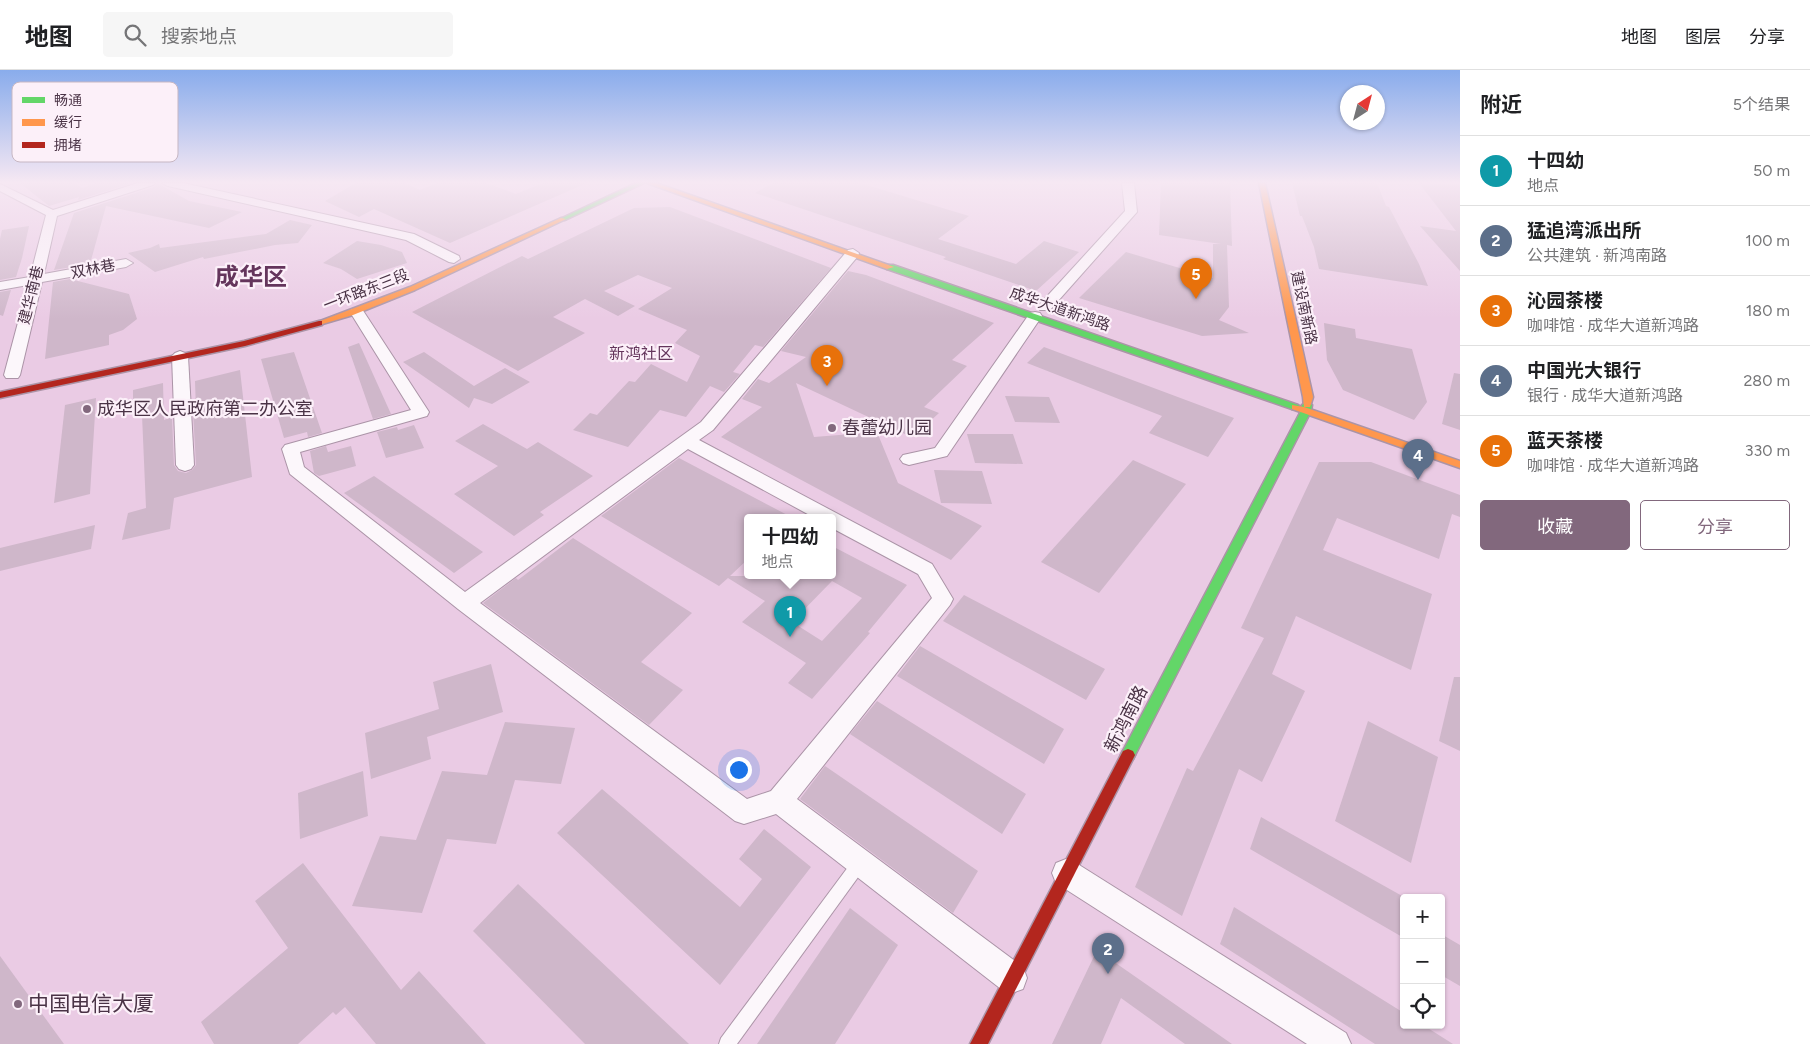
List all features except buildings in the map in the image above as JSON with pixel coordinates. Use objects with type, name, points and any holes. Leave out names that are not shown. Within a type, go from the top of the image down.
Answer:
[{"type":"main road","name":"一环路东三段","points":[[84,369],[305,318],[374,294],[519,228]]},
{"type":"main road","name":"一环路东三段","points":[[84,369],[180,356],[281,334],[357,312],[426,283],[543,228]]},
{"type":"main road","name":"成华大道新鸿路","points":[[782,228],[853,253],[1043,309],[1306,411],[1460,465]]},
{"type":"main road","points":[[813,228],[906,260]]},
{"type":"main road","name":"建设南新路","points":[[1272,228],[1308,397],[1306,411]]},
{"type":"main road","points":[[0,384],[84,369]]},
{"type":"main road","points":[[0,395],[84,369]]},
{"type":"main road","points":[[0,400],[84,369]]},
{"type":"main road","name":"新鸿南路","points":[[979,1044],[1306,411]]},
{"type":"street","name":"建华南巷","points":[[11,375],[48,228]]},
{"type":"street","points":[[372,228],[410,237],[454,258]]},
{"type":"street","points":[[909,459],[941,452],[1043,309],[1116,228]]},
{"type":"street","points":[[465,603],[707,426],[853,253]]},
{"type":"street","name":"双林巷","points":[[0,286],[126,263]]},
{"type":"street","points":[[357,312],[421,412],[291,449],[296,470],[465,603],[744,812],[779,802],[943,600],[925,569],[836,522]]},
{"type":"street","points":[[180,356],[185,465]]},
{"type":"street","points":[[686,441],[822,514]]},
{"type":"street","points":[[779,802],[1012,978]]},
{"type":"street","points":[[1066,873],[1334,1044]]},
{"type":"lane","points":[[727,1044],[860,863]]},
{"type":"traffic: fast","points":[[890,267],[1295,407]]},
{"type":"traffic: fast","points":[[1128,755],[1306,411],[1307,405]]},
{"type":"traffic: slow","points":[[319,323],[351,313],[412,289],[543,228]]},
{"type":"traffic: slow","points":[[780,228],[890,267]]},
{"type":"traffic: slow","points":[[1272,228],[1308,397],[1307,405]]},
{"type":"traffic: slow","points":[[1295,407],[1460,465]]},
{"type":"traffic: jam","points":[[0,395],[245,343],[319,323]]},
{"type":"traffic: jam","points":[[979,1044],[1128,755]]},
{"type":"place","name":"蓝天茶楼","points":[[1196,299]]},
{"type":"place","name":"沁园茶楼","points":[[827,386]]},
{"type":"place","name":"成华区人民政府第二办公室","points":[[87,409]]},
{"type":"place","name":"春蕾幼儿园","points":[[832,428]]},
{"type":"place","name":"中国光大银行","points":[[1418,480]]},
{"type":"place","name":"十四幼","points":[[790,637]]},
{"type":"place","name":"猛追湾派出所","points":[[1108,974]]},
{"type":"place","name":"中国电信大厦","points":[[18,1004]]},
{"type":"district","name":"成华区","points":[[251,277]]},
{"type":"district","name":"新鸿社区","points":[[641,353]]}]
